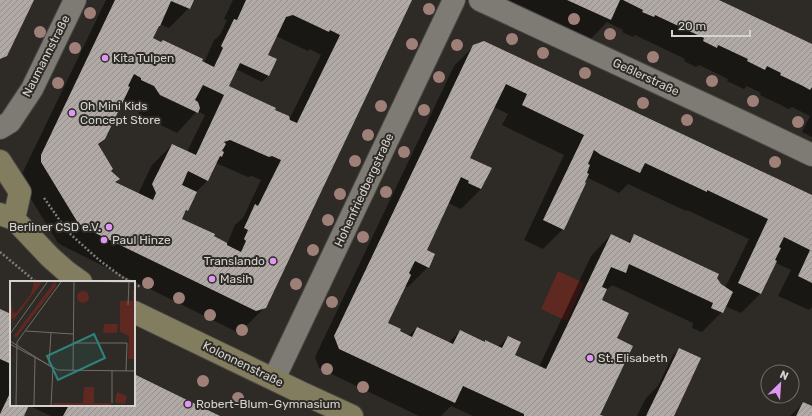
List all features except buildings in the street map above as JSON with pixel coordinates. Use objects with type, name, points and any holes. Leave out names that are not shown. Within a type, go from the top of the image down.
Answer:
[{"type":"main road","points":[[0,161],[20,192],[5,220],[80,281]]},
{"type":"main road","name":"Kolonnenstraße","points":[[135,312],[352,416]]},
{"type":"street","name":"Naumannstraße","points":[[0,128],[10,122],[32,89],[74,0]]},
{"type":"street","name":"Hohenfriedbergstraße","points":[[274,379],[454,0]]},
{"type":"street","name":"Geßlerstraße","points":[[480,0],[812,155]]},
{"type":"path","points":[[43,198],[68,232],[99,260],[129,281]]},
{"type":"path","points":[[0,252],[35,281]]},
{"type":"shaded area","points":[[558,271],[584,283],[567,321],[541,309]]},
{"type":"place","name":"Kita Tulpen","points":[[105,58]]},
{"type":"place","name":"Oh Mini Kids Concept Store","points":[[72,113]]},
{"type":"place","name":"Berliner CSD e.V.","points":[[109,227]]},
{"type":"place","name":"Paul Hinze","points":[[104,240]]},
{"type":"place","name":"Translando","points":[[273,261]]},
{"type":"place","name":"Masih","points":[[212,279]]},
{"type":"place","name":"St. Elisabeth","points":[[590,358]]},
{"type":"place","name":"Robert-Blum-Gymnasium","points":[[188,404]]}]
